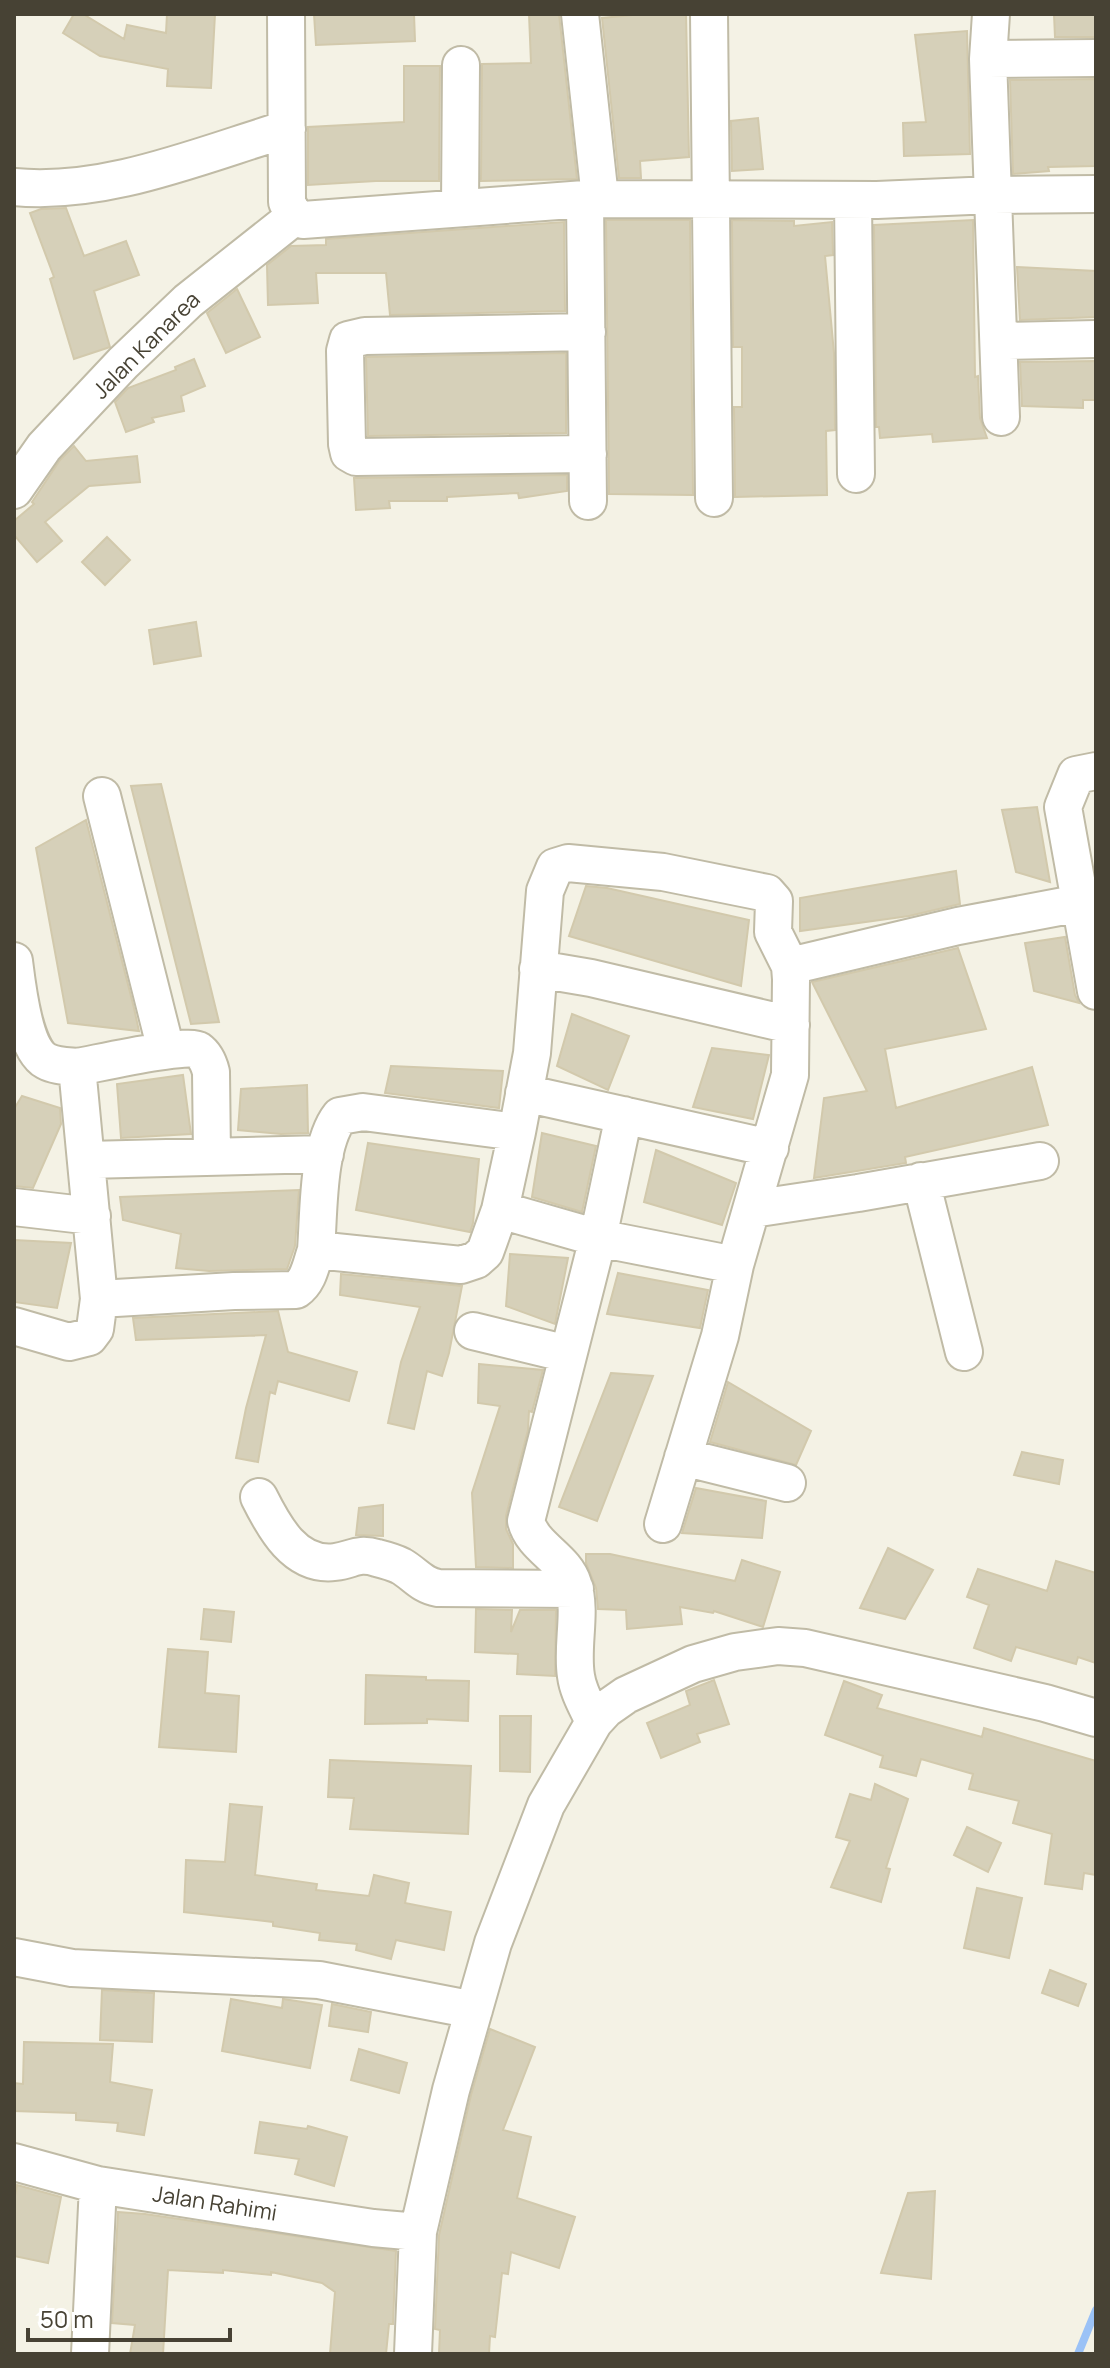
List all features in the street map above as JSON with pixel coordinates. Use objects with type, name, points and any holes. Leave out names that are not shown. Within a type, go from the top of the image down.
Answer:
[{"type":"street","points":[[286,14],[287,202],[294,217],[309,220],[592,198],[853,200],[1096,194]]},
{"type":"street","points":[[580,14],[592,198],[587,332],[588,501]]},
{"type":"street","points":[[709,14],[714,498]]},
{"type":"street","points":[[991,14],[988,59],[1001,417]]},
{"type":"street","points":[[988,59],[1096,58]]},
{"type":"street","points":[[460,207],[461,65]]},
{"type":"street","points":[[14,187],[40,190],[117,180],[287,129]]},
{"type":"street","points":[[853,200],[856,474]]},
{"type":"street","name":"Jalan Kanarea","points":[[14,490],[44,447],[123,363],[188,301],[294,217]]},
{"type":"street","points":[[587,332],[365,336],[348,340],[345,351],[347,444],[349,453],[356,457],[588,454]]},
{"type":"street","points":[[999,341],[1096,339]]},
{"type":"street","points":[[1096,771],[1076,775],[1063,807],[1088,901],[1096,991]]},
{"type":"street","points":[[102,796],[166,1050]]},
{"type":"street","points":[[316,1250],[461,1265],[476,1260],[485,1252],[500,1210],[532,1053],[545,891],[551,873],[563,863],[663,872],[767,893],[774,901],[773,935],[790,966],[790,1075],[735,1265],[720,1336],[663,1524]]},
{"type":"street","points":[[790,966],[958,926],[1088,901]]},
{"type":"street","points":[[14,961],[29,1038],[43,1060],[77,1067],[166,1050],[191,1047],[198,1050],[209,1064],[212,1157]]},
{"type":"street","points":[[538,969],[591,978],[791,1025]]},
{"type":"street","points":[[14,1326],[69,1342],[89,1337],[95,1329],[99,1299],[77,1067]]},
{"type":"street","points":[[524,1093],[770,1148]]},
{"type":"street","points":[[99,1299],[296,1290],[302,1286],[316,1250],[325,1154],[334,1124],[340,1116],[352,1112],[517,1132]]},
{"type":"street","points":[[594,1722],[575,1674],[575,1589],[568,1572],[532,1536],[526,1521],[598,1238],[624,1115]]},
{"type":"street","points":[[87,1160],[325,1154]]},
{"type":"street","points":[[752,1209],[1040,1161]]},
{"type":"street","points":[[921,1181],[964,1352]]},
{"type":"street","points":[[14,1207],[92,1216]]},
{"type":"street","points":[[500,1210],[598,1238],[735,1265]]},
{"type":"street","points":[[473,1331],[568,1354]]},
{"type":"street","points":[[683,1457],[787,1483]]},
{"type":"street","points":[[259,1497],[289,1545],[299,1553],[324,1562],[366,1555],[397,1564],[426,1586],[438,1588],[575,1589]]},
{"type":"street","points":[[413,2354],[418,2232],[451,2090],[493,1943],[546,1805],[594,1722],[606,1709],[626,1695],[693,1664],[735,1652],[778,1646],[805,1648],[1045,1703],[1096,1718]]},
{"type":"street","points":[[14,1957],[72,1968],[319,1980],[474,2010]]},
{"type":"street","name":"Jalan Rahimi","points":[[14,2162],[98,2185],[373,2228],[418,2232]]},
{"type":"street","points":[[90,2354],[98,2185]]},
{"type":"building","points":[[74,14],[83,14],[124,39],[127,25],[166,33],[167,14],[215,14],[211,88],[167,86],[168,69],[100,56],[63,33]]},
{"type":"building","points":[[314,14],[414,14],[415,41],[316,45]]},
{"type":"building","points":[[529,14],[559,14],[577,179],[481,181],[482,64],[531,63]]},
{"type":"building","points":[[686,14],[689,157],[640,161],[641,178],[619,178],[602,18]]},
{"type":"building","points":[[1054,14],[1096,14],[1096,37],[1055,37]]},
{"type":"building","points":[[967,31],[970,154],[904,156],[903,123],[926,122],[915,35]]},
{"type":"building","points":[[404,66],[440,66],[439,181],[308,185],[308,127],[404,122]]},
{"type":"building","points":[[1096,79],[1096,166],[1048,167],[1049,171],[1013,174],[1010,80]]},
{"type":"building","points":[[758,118],[763,169],[732,171],[731,121]]},
{"type":"building","points":[[66,208],[84,256],[126,241],[139,275],[94,291],[110,347],[74,359],[50,279],[54,277],[30,213],[41,209]]},
{"type":"building","points":[[606,220],[690,220],[693,495],[609,494]]},
{"type":"building","points":[[732,220],[794,221],[794,226],[832,222],[833,255],[825,256],[834,353],[835,430],[826,431],[827,495],[735,497],[734,407],[742,407],[742,347],[733,347]]},
{"type":"building","points":[[973,220],[975,377],[978,376],[980,418],[987,438],[933,442],[932,434],[880,438],[879,427],[876,427],[874,225]]},
{"type":"building","points":[[564,222],[565,311],[390,315],[386,273],[316,273],[318,303],[268,305],[267,265],[291,246],[326,245],[326,239]]},
{"type":"building","points":[[1017,267],[1096,271],[1096,317],[1020,320]]},
{"type":"building","points":[[237,289],[260,337],[226,353],[207,313]]},
{"type":"building","points":[[566,353],[566,433],[368,436],[366,357]]},
{"type":"building","points":[[194,359],[205,386],[181,396],[184,411],[152,418],[154,422],[126,432],[115,402],[128,388],[176,370],[175,367]]},
{"type":"building","points":[[1096,361],[1096,400],[1083,400],[1083,408],[1022,406],[1020,362]]},
{"type":"building","points":[[74,446],[86,461],[137,456],[140,482],[89,486],[45,522],[62,541],[37,562],[14,535],[14,521],[34,504],[32,502],[60,460]]},
{"type":"building","points":[[567,475],[567,491],[519,498],[518,493],[447,497],[447,501],[389,501],[390,508],[356,510],[354,478]]},
{"type":"building","points":[[107,537],[130,560],[105,585],[82,562]]},
{"type":"building","points":[[196,622],[201,656],[154,664],[149,630]]},
{"type":"building","points":[[161,784],[219,1022],[191,1024],[131,786]]},
{"type":"building","points":[[1037,807],[1050,882],[1016,872],[1002,810]]},
{"type":"building","points":[[86,820],[139,1031],[68,1023],[36,848]]},
{"type":"building","points":[[956,871],[960,904],[909,916],[800,931],[800,898]]},
{"type":"building","points":[[586,886],[749,920],[741,986],[569,936]]},
{"type":"building","points":[[1065,937],[1079,1003],[1034,991],[1025,943]]},
{"type":"building","points":[[958,948],[986,1029],[885,1049],[896,1108],[1032,1067],[1048,1125],[905,1157],[906,1163],[814,1178],[824,1098],[867,1091],[812,982]]},
{"type":"building","points":[[572,1014],[629,1036],[608,1090],[557,1066]]},
{"type":"building","points":[[712,1048],[769,1055],[753,1119],[693,1107]]},
{"type":"building","points":[[391,1066],[503,1071],[499,1108],[385,1093]]},
{"type":"building","points":[[183,1075],[191,1134],[121,1138],[117,1084]]},
{"type":"building","points":[[307,1085],[308,1133],[238,1130],[241,1089]]},
{"type":"building","points":[[22,1096],[60,1108],[61,1124],[33,1188],[14,1186],[14,1109]]},
{"type":"building","points":[[542,1133],[596,1146],[582,1212],[532,1197]]},
{"type":"building","points":[[368,1143],[479,1159],[470,1232],[356,1210]]},
{"type":"building","points":[[656,1150],[736,1183],[722,1225],[644,1202]]},
{"type":"building","points":[[299,1190],[295,1246],[287,1269],[209,1271],[176,1268],[181,1234],[123,1220],[120,1197]]},
{"type":"building","points":[[14,1240],[71,1243],[57,1308],[14,1302]]},
{"type":"building","points":[[510,1254],[568,1258],[555,1324],[506,1306]]},
{"type":"building","points":[[618,1273],[708,1290],[700,1328],[607,1314]]},
{"type":"building","points":[[341,1274],[462,1286],[442,1376],[427,1371],[414,1429],[388,1423],[401,1362],[420,1307],[340,1295]]},
{"type":"building","points":[[278,1311],[288,1352],[357,1372],[349,1401],[278,1381],[275,1394],[270,1392],[258,1462],[236,1458],[266,1335],[136,1340],[133,1318]]},
{"type":"building","points":[[479,1364],[543,1370],[532,1412],[529,1411],[528,1430],[506,1516],[506,1529],[513,1544],[513,1568],[476,1567],[472,1493],[500,1406],[478,1403]]},
{"type":"building","points":[[611,1373],[653,1376],[597,1521],[559,1507]]},
{"type":"building","points":[[728,1382],[811,1431],[796,1465],[710,1442]]},
{"type":"building","points":[[1022,1452],[1063,1460],[1059,1484],[1014,1475]]},
{"type":"building","points":[[696,1488],[766,1501],[762,1538],[682,1533]]},
{"type":"building","points":[[383,1505],[383,1536],[356,1535],[359,1508]]},
{"type":"building","points":[[888,1548],[933,1570],[905,1619],[860,1608]]},
{"type":"building","points":[[586,1554],[610,1554],[735,1581],[742,1560],[780,1572],[763,1627],[714,1611],[680,1607],[682,1624],[627,1629],[626,1610],[598,1609],[596,1588],[586,1563]]},
{"type":"building","points":[[1056,1561],[1096,1573],[1096,1663],[1078,1657],[1076,1664],[1016,1647],[1011,1661],[974,1648],[989,1605],[967,1597],[978,1569],[1047,1591]]},
{"type":"building","points":[[204,1609],[234,1612],[231,1642],[201,1639]]},
{"type":"building","points":[[476,1609],[512,1610],[511,1632],[520,1610],[556,1610],[555,1676],[517,1674],[518,1654],[475,1652]]},
{"type":"building","points":[[168,1649],[208,1652],[205,1693],[239,1696],[236,1752],[159,1747]]},
{"type":"building","points":[[366,1675],[469,1681],[468,1721],[427,1719],[427,1723],[365,1724]]},
{"type":"building","points":[[714,1680],[729,1724],[697,1734],[700,1742],[661,1758],[647,1723],[690,1705],[686,1691]]},
{"type":"building","points":[[844,1681],[882,1695],[877,1708],[982,1737],[984,1728],[1096,1761],[1096,1875],[1084,1873],[1082,1889],[1045,1884],[1052,1834],[1013,1823],[1019,1801],[969,1789],[973,1774],[921,1759],[916,1776],[880,1767],[883,1756],[825,1735]]},
{"type":"building","points":[[500,1716],[531,1716],[530,1772],[500,1771]]},
{"type":"building","points":[[330,1760],[471,1766],[468,1834],[350,1829],[354,1798],[328,1797]]},
{"type":"building","points":[[875,1784],[908,1799],[886,1868],[890,1869],[881,1902],[831,1887],[850,1841],[836,1837],[850,1794],[871,1800]]},
{"type":"building","points":[[230,1804],[262,1807],[255,1875],[317,1884],[316,1890],[369,1896],[374,1875],[409,1883],[405,1903],[451,1912],[444,1950],[396,1940],[391,1959],[356,1950],[357,1944],[319,1940],[320,1933],[273,1926],[273,1922],[184,1912],[186,1860],[225,1862]]},
{"type":"building","points":[[967,1827],[1001,1843],[988,1872],[954,1855]]},
{"type":"building","points":[[977,1888],[1022,1898],[1009,1958],[964,1948]]},
{"type":"building","points":[[1050,1970],[1086,1984],[1078,2006],[1042,1993]]},
{"type":"building","points":[[102,1990],[154,1993],[152,2042],[100,2040]]},
{"type":"building","points":[[231,1999],[282,2008],[283,1999],[322,2005],[310,2068],[222,2051]]},
{"type":"building","points":[[332,2004],[371,2012],[368,2032],[329,2026]]},
{"type":"building","points":[[490,2029],[535,2047],[503,2130],[531,2137],[517,2198],[575,2217],[559,2268],[511,2252],[508,2274],[502,2273],[495,2337],[490,2336],[489,2354],[439,2354],[440,2330],[435,2329],[439,2235],[471,2095]]},
{"type":"building","points":[[24,2042],[113,2044],[110,2082],[152,2090],[144,2135],[117,2131],[118,2123],[76,2120],[76,2113],[14,2111],[14,2083],[23,2084]]},
{"type":"building","points":[[359,2049],[407,2063],[399,2093],[351,2080]]},
{"type":"building","points":[[260,2122],[307,2129],[308,2126],[347,2137],[334,2186],[295,2174],[299,2159],[255,2153]]},
{"type":"building","points":[[17,2185],[61,2197],[48,2263],[14,2256]]},
{"type":"building","points":[[935,2191],[931,2279],[881,2273],[908,2193]]},
{"type":"building","points":[[118,2212],[396,2251],[393,2324],[389,2324],[386,2354],[330,2354],[335,2292],[322,2283],[271,2272],[271,2275],[223,2270],[223,2273],[168,2270],[163,2354],[130,2354],[135,2325],[112,2323]]},
{"type":"waterway","points":[[1078,2354],[1096,2310]]}]
